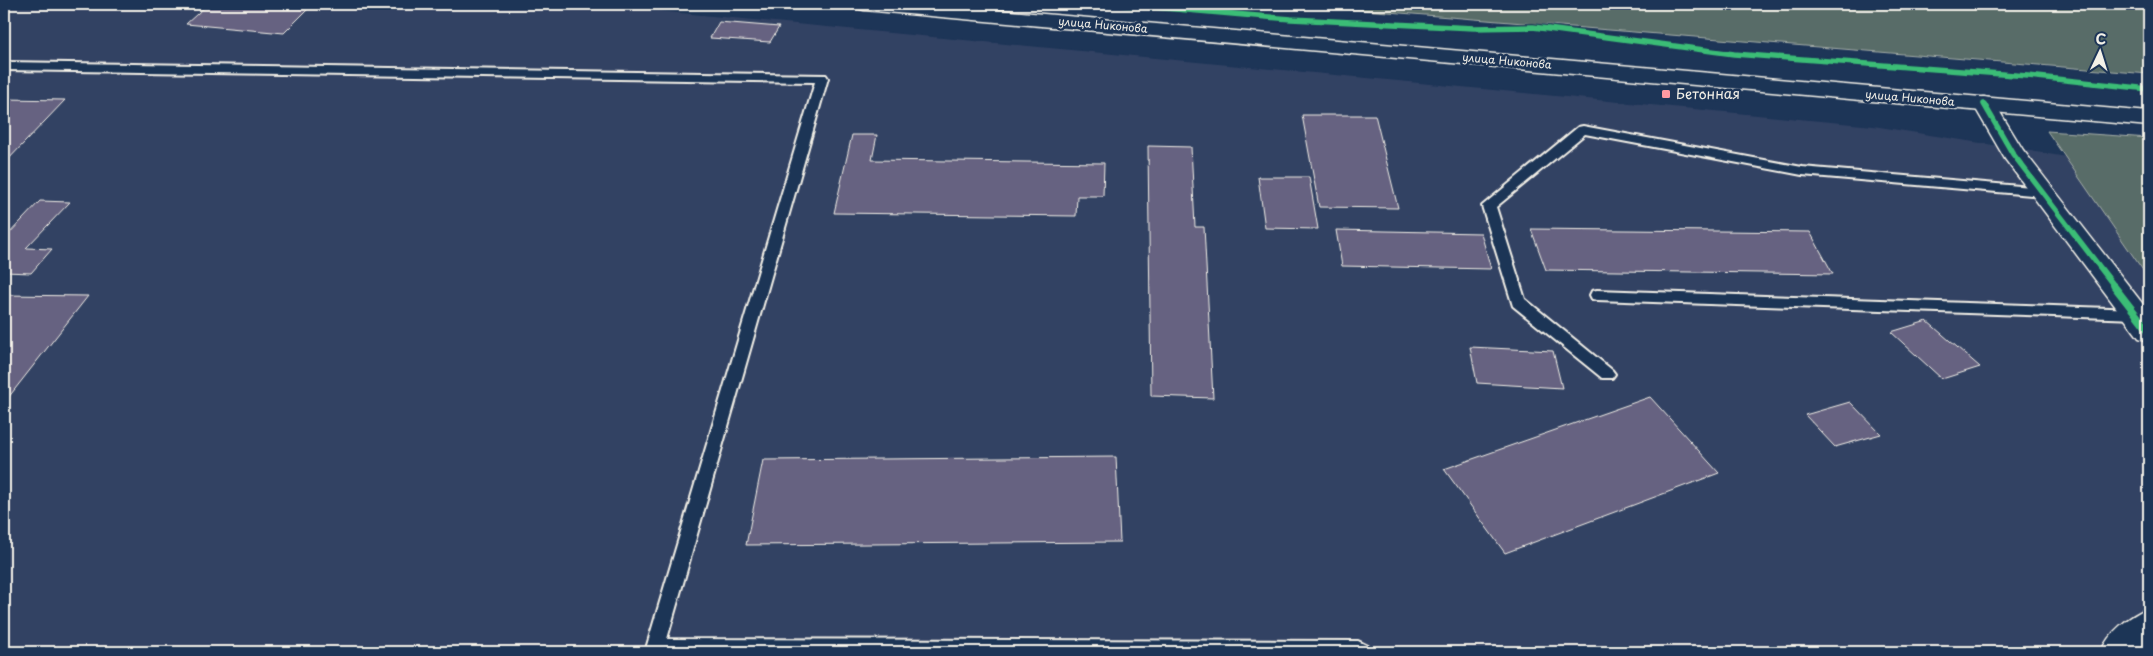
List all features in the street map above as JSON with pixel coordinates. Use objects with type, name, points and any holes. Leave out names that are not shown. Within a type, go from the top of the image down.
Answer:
[{"type":"main road","name":"улица Никонова","points":[[864,4],[2149,119]]},
{"type":"main road","points":[[1984,104],[2013,154],[2143,322]]},
{"type":"main road","points":[[2118,652],[2149,623]]},
{"type":"lane","points":[[4,66],[822,78],[654,650],[1348,650],[1361,652]]},
{"type":"lane","points":[[1607,374],[1518,302],[1489,206],[1583,130],[1802,170],[2044,192]]},
{"type":"lane","points":[[1597,294],[2143,322]]},
{"type":"shaded area","points":[[4,4],[584,4],[1873,126],[2149,170],[2149,652],[4,652]]},
{"type":"green space","points":[[1290,4],[2149,4],[2149,74]]},
{"type":"green space","points":[[2047,131],[2149,138],[2149,279]]},
{"type":"building","points":[[208,4],[313,4],[284,33],[186,24]]},
{"type":"building","points":[[719,22],[779,27],[770,42],[710,38]]},
{"type":"building","points":[[4,99],[65,100],[4,164]]},
{"type":"building","points":[[1302,115],[1375,115],[1398,208],[1319,207]]},
{"type":"building","points":[[852,135],[877,135],[872,160],[1104,163],[1103,196],[1077,196],[1076,216],[834,213]]},
{"type":"building","points":[[1148,146],[1191,147],[1195,227],[1204,227],[1213,398],[1151,396]]},
{"type":"building","points":[[1258,177],[1309,177],[1318,229],[1265,228]]},
{"type":"building","points":[[40,201],[70,202],[26,248],[52,249],[31,273],[4,272],[4,239]]},
{"type":"building","points":[[1531,229],[1810,232],[1833,274],[1546,270]]},
{"type":"building","points":[[1336,230],[1481,233],[1491,269],[1342,266]]},
{"type":"building","points":[[4,295],[88,296],[4,403]]},
{"type":"building","points":[[1927,321],[1980,367],[1942,379],[1891,332]]},
{"type":"building","points":[[1470,347],[1553,351],[1562,388],[1477,383]]},
{"type":"building","points":[[1650,397],[1719,473],[1505,553],[1444,469]]},
{"type":"building","points":[[1850,402],[1881,434],[1835,447],[1805,415]]},
{"type":"building","points":[[1116,457],[1120,542],[746,545],[763,460]]},
{"type":"cycle path","points":[[1119,4],[1291,19],[1474,28],[1533,27],[1734,54],[2028,76],[2149,89]]},
{"type":"cycle path","points":[[1984,104],[2013,154],[2149,331]]},
{"type":"place","name":"Бетонная","points":[[1666,94]]}]
